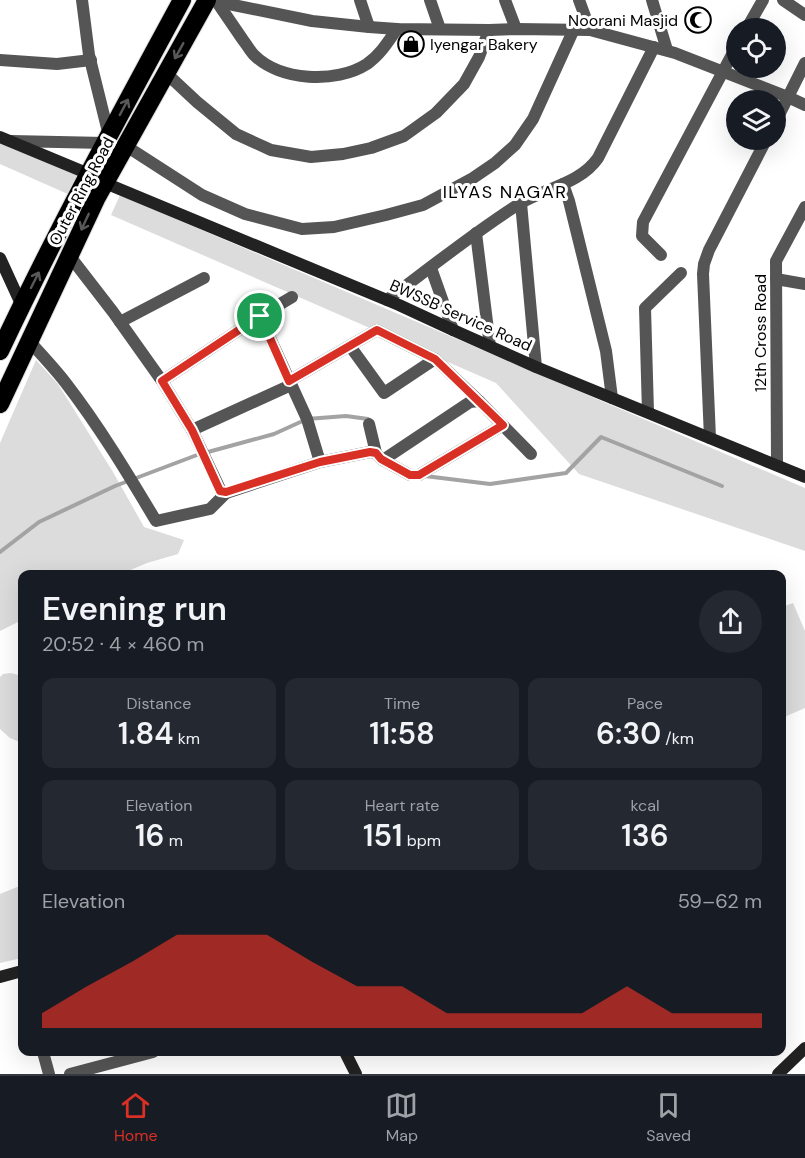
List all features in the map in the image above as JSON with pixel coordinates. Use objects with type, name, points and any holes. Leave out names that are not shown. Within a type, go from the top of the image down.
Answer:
[{"type":"highway","name":"Outer Ring Road","points":[[0,404],[69,255],[97,178],[107,140],[182,0]]},
{"type":"highway","name":"Outer Ring Road","points":[[0,351],[22,306],[97,178],[126,146],[211,1]]},
{"type":"street","points":[[5,139],[107,140],[82,0]]},
{"type":"street","points":[[360,0],[369,27]]},
{"type":"street","points":[[430,0],[440,29]]},
{"type":"street","points":[[506,0],[516,29]]},
{"type":"street","points":[[579,0],[590,30]]},
{"type":"street","points":[[387,300],[521,202],[563,184],[589,169],[598,158],[660,49],[652,0]]},
{"type":"street","points":[[753,18],[763,0]]},
{"type":"street","points":[[783,0],[805,15]]},
{"type":"street","points":[[211,1],[254,55],[273,68],[296,76],[321,77],[348,73],[367,64],[383,50],[397,29]]},
{"type":"street","points":[[211,1],[235,3],[312,21],[369,27],[590,30],[660,49],[723,71],[805,105]]},
{"type":"street","points":[[126,146],[202,195],[245,214],[302,230],[334,227],[386,215],[423,205],[473,178],[515,145],[533,119],[574,29]]},
{"type":"street","points":[[167,74],[236,134],[271,150],[311,157],[343,154],[371,148],[404,136],[436,113],[464,84],[489,30]]},
{"type":"street","points":[[0,60],[57,64],[91,60]]},
{"type":"street","points":[[786,101],[805,63]]},
{"type":"street","points":[[661,255],[642,236],[643,222],[726,65]]},
{"type":"street","name":"BWSSB Service Road","points":[[5,139],[387,300],[536,367],[805,477]]},
{"type":"street","points":[[710,438],[704,264],[761,150]]},
{"type":"street","points":[[563,184],[606,351],[612,398]]},
{"type":"street","points":[[521,202],[536,367]]},
{"type":"street","name":"12th Cross Road","points":[[777,465],[776,261],[805,207]]},
{"type":"street","points":[[476,233],[490,346]]},
{"type":"street","points":[[69,255],[162,381],[192,430],[220,491],[226,492],[320,462],[370,452],[410,475],[422,474],[503,425]]},
{"type":"street","points":[[0,258],[22,306]]},
{"type":"street","points":[[431,268],[453,330]]},
{"type":"street","points":[[648,412],[645,309],[681,273]]},
{"type":"street","points":[[120,322],[204,278]]},
{"type":"street","points":[[776,279],[805,284]]},
{"type":"street","points":[[162,381],[292,297]]},
{"type":"street","points":[[260,316],[310,427],[320,462]]},
{"type":"street","points":[[192,430],[290,383],[377,330],[435,359],[531,453]]},
{"type":"street","points":[[29,341],[64,381],[96,425],[156,521],[210,509],[226,492]]},
{"type":"street","points":[[350,346],[384,393],[435,359]]},
{"type":"street","points":[[381,457],[401,448],[470,402],[479,401]]},
{"type":"street","points":[[369,424],[381,457]]},
{"type":"street","points":[[0,977],[18,972]]},
{"type":"street","points":[[778,1074],[805,1048]]},
{"type":"street","points":[[44,1056],[49,1074]]},
{"type":"street","points":[[70,1074],[138,1056]]},
{"type":"street","points":[[347,1056],[356,1074]]},
{"type":"shaded area","points":[[0,142],[78,176],[70,195],[0,164]]},
{"type":"shaded area","points":[[120,195],[805,488],[805,551],[579,474],[496,383],[111,215]]},
{"type":"shaded area","points":[[36,360],[58,384],[144,527],[184,540],[178,554],[130,570],[18,570],[18,622],[0,631],[0,443]]},
{"type":"shaded area","points":[[793,603],[805,631],[805,708],[786,716],[786,606]]},
{"type":"shaded area","points":[[3,674],[18,675],[18,741],[0,729],[0,677]]},
{"type":"shaded area","points":[[18,887],[18,959],[0,963],[0,894]]},
{"type":"waterway","points":[[0,552],[39,522],[115,486],[197,455],[274,434],[307,419],[346,416],[369,421]]},
{"type":"waterway","points":[[425,476],[490,484],[566,473],[601,437],[722,486]]},
{"type":"place","name":"Noorani Masjid","points":[[698,20]]},
{"type":"place","name":"Iyengar Bakery","points":[[411,44]]},
{"type":"district","name":"ILYAS NAGAR","points":[[505,192]]},
{"type":"route","points":[[260,316],[289,381],[377,330],[435,359],[503,425],[419,475],[410,475],[381,459],[376,453],[370,452],[320,462],[226,492],[220,491],[192,430],[162,381],[260,316]]}]
